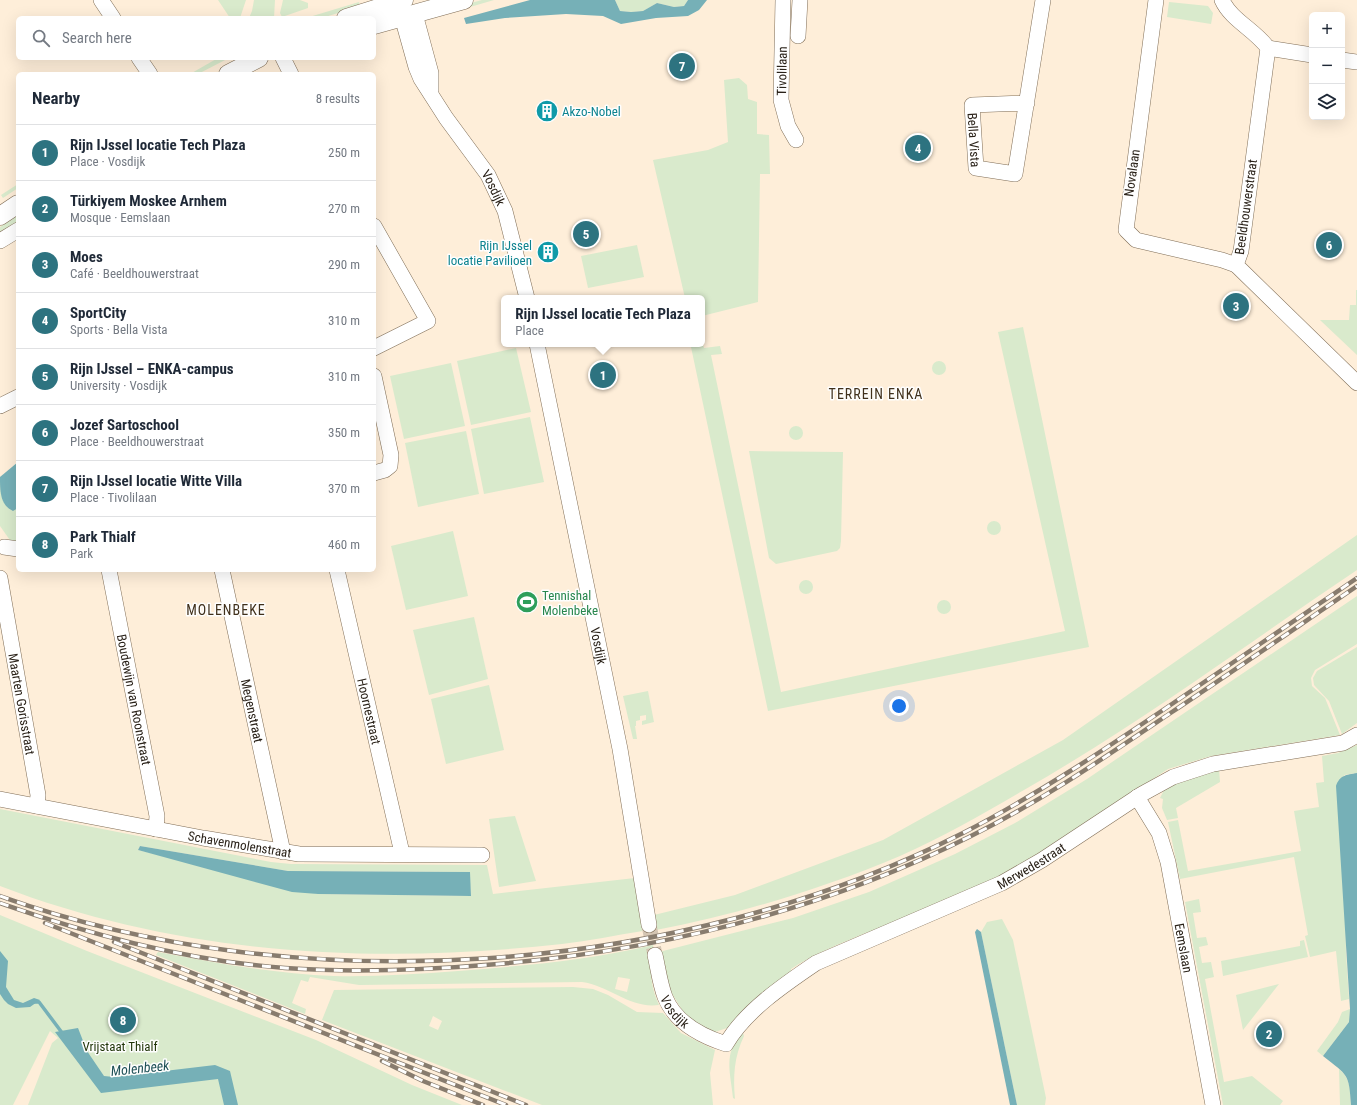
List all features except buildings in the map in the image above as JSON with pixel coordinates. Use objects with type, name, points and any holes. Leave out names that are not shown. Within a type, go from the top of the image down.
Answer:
[{"type":"main road","points":[[361,16],[464,0]]},
{"type":"main road","points":[[376,24],[407,10]]},
{"type":"main road","points":[[232,72],[255,60]]},
{"type":"main road","points":[[0,216],[16,205]]},
{"type":"street","points":[[101,0],[112,16]]},
{"type":"street","name":"Tivolilaan","points":[[783,0],[781,100],[788,126],[796,140]]},
{"type":"street","name":"Tivolilaan","points":[[798,36],[800,0]]},
{"type":"street","name":"Bella Vista","points":[[1027,103],[972,105],[976,168],[1015,174],[1027,103],[1043,0]]},
{"type":"street","name":"Novalaan","points":[[1156,0],[1126,230],[1136,240],[1222,260],[1236,265]]},
{"type":"street","points":[[1222,0],[1226,9],[1268,48],[1309,55]]},
{"type":"street","name":"Vosdijk","points":[[407,10],[431,73],[431,91],[446,118],[488,175],[505,211],[526,295]]},
{"type":"street","name":"Beeldhouwerstraat","points":[[1268,48],[1241,252],[1236,265],[1357,383]]},
{"type":"street","points":[[140,60],[149,72]]},
{"type":"street","points":[[284,60],[290,72]]},
{"type":"street","points":[[1345,60],[1357,62]]},
{"type":"street","points":[[376,230],[428,321],[376,347]]},
{"type":"street","points":[[0,241],[16,231]]},
{"type":"street","name":"Vosdijk","points":[[538,347],[620,749],[649,925]]},
{"type":"street","points":[[376,385],[391,455],[390,466],[385,470],[376,472]]},
{"type":"street","points":[[0,406],[16,398]]},
{"type":"street","name":"Boudewijn van Roonstraat","points":[[109,572],[157,816],[156,829]]},
{"type":"street","name":"Megenstraat","points":[[222,572],[284,852]]},
{"type":"street","name":"Hoornestraat","points":[[337,572],[402,853]]},
{"type":"street","name":"Maarten Gorisstraat","points":[[0,578],[38,795],[37,806]]},
{"type":"street","name":"Merwedestraat","points":[[726,1044],[734,1031],[747,1017],[791,980],[816,963],[1002,883],[1042,860],[1137,797],[1173,777],[1187,771],[1213,764],[1343,743],[1357,735]]},
{"type":"street","name":"Eemslaan","points":[[1137,797],[1159,833],[1168,862],[1213,1105]]},
{"type":"street","name":"Schavenmolenstraat","points":[[0,799],[156,829],[299,854],[482,854]]},
{"type":"street","name":"Vosdijk","points":[[655,955],[664,996],[669,1004],[689,1027],[699,1034],[726,1044]]},
{"type":"green space","points":[[218,0],[246,0],[241,16],[229,16]]},
{"type":"green space","points":[[254,0],[275,0],[274,16],[250,16]]},
{"type":"green space","points":[[283,0],[300,0],[308,3],[308,8],[285,16],[282,16],[280,13]]},
{"type":"green space","points":[[482,0],[494,0],[453,12],[452,8]]},
{"type":"green space","points":[[615,0],[688,0],[684,6],[674,7],[657,3],[643,11],[631,12],[620,11]]},
{"type":"green space","points":[[359,2],[360,6],[328,16],[313,16]]},
{"type":"green space","points":[[1169,2],[1208,6],[1213,13],[1211,24],[1167,17]]},
{"type":"green space","points":[[214,60],[225,60],[202,72],[194,72]]},
{"type":"green space","points":[[739,78],[747,85],[748,99],[757,102],[757,134],[769,135],[770,174],[760,174],[758,302],[705,315],[705,295],[684,295],[653,160],[708,150],[728,142],[724,80]]},
{"type":"green space","points":[[16,185],[16,189],[3,198],[1,195]]},
{"type":"green space","points":[[16,216],[16,222],[0,232],[0,227]]},
{"type":"green space","points":[[637,245],[644,277],[588,288],[581,256]]},
{"type":"green space","points":[[1356,290],[1357,355],[1320,320],[1349,320],[1350,305],[1356,305]]},
{"type":"green space","points":[[1023,327],[1089,647],[768,711],[691,347],[704,348],[720,346],[722,354],[711,355],[781,692],[1065,631],[998,332]]},
{"type":"green space","points":[[516,348],[531,412],[471,425],[457,361]]},
{"type":"green space","points":[[936,361],[942,361],[946,365],[946,371],[942,375],[936,375],[932,371],[932,365]]},
{"type":"green space","points":[[451,363],[465,426],[404,439],[390,376]]},
{"type":"green space","points":[[530,417],[544,482],[484,494],[471,429]]},
{"type":"green space","points":[[793,426],[799,426],[803,430],[803,436],[799,440],[793,440],[789,436],[789,430]]},
{"type":"green space","points":[[466,431],[479,494],[418,507],[405,443]]},
{"type":"green space","points":[[749,451],[843,452],[841,541],[840,548],[837,551],[776,564],[769,558]]},
{"type":"green space","points":[[16,469],[16,542],[12,543],[0,526],[0,477]]},
{"type":"green space","points":[[991,521],[997,521],[1001,525],[1001,531],[997,535],[991,535],[987,531],[987,525]]},
{"type":"green space","points":[[453,531],[468,596],[406,610],[391,546]]},
{"type":"green space","points":[[1357,535],[1357,570],[1151,711],[1067,765],[978,816],[916,849],[871,868],[810,890],[749,908],[687,924],[656,930],[654,915],[735,895],[883,840],[1063,740]]},
{"type":"green space","points":[[803,580],[809,580],[813,584],[813,590],[809,594],[803,594],[799,590],[799,584]]},
{"type":"green space","points":[[1357,596],[1357,644],[1315,670],[1311,678],[1312,686],[1325,698],[1340,735],[1211,756],[1168,769],[1040,854],[1000,877],[875,934],[868,932],[800,963],[791,969],[791,975],[727,1028],[712,1033],[687,1018],[668,987],[659,952],[793,918],[869,892],[955,854],[1015,823],[1087,779]]},
{"type":"green space","points":[[941,600],[947,600],[951,604],[951,610],[947,614],[941,614],[937,610],[937,604]]},
{"type":"green space","points":[[474,617],[488,679],[429,695],[413,630]]},
{"type":"green space","points":[[1357,647],[1357,723],[1342,734],[1329,701],[1314,685],[1313,678],[1317,671]]},
{"type":"green space","points":[[489,685],[504,750],[446,764],[431,699]]},
{"type":"green space","points":[[648,691],[654,722],[642,725],[642,721],[646,720],[646,715],[640,716],[640,720],[636,721],[635,726],[637,739],[633,739],[623,696]]},
{"type":"green space","points":[[1357,745],[1357,773],[1344,775],[1346,953],[1349,999],[1341,1001],[1336,951],[1310,957],[1305,936],[1308,935],[1294,857],[1180,879],[1168,822],[1178,820],[1188,871],[1301,851],[1294,811],[1319,807],[1316,783],[1324,782],[1322,756],[1338,753]]},
{"type":"green space","points":[[1219,769],[1220,782],[1176,808],[1178,818],[1167,820],[1162,808],[1163,799],[1160,798],[1165,788],[1169,784]]},
{"type":"green space","points":[[0,809],[271,862],[291,864],[487,865],[493,894],[635,878],[643,931],[572,943],[420,954],[348,953],[277,949],[207,940],[137,927],[68,909],[0,886]],"holes":[[[140,846],[288,871],[469,872],[471,896],[318,894],[138,850]]]},
{"type":"green space","points":[[515,816],[536,881],[499,887],[489,819]]},
{"type":"green space","points":[[1199,899],[1201,912],[1193,913],[1197,938],[1206,937],[1208,945],[1199,947],[1202,963],[1211,962],[1214,977],[1205,979],[1224,1082],[1252,1076],[1283,1101],[1280,1105],[1223,1105],[1185,902]]},
{"type":"green space","name":"Vrijstaat Thialf","points":[[0,915],[87,951],[316,1040],[412,1085],[462,1105],[28,1105],[52,1043],[58,1038],[50,1031],[13,1105],[0,1105]]},
{"type":"green space","points":[[1002,919],[1013,940],[1046,1098],[1045,1105],[1017,1105],[981,932],[987,922]]},
{"type":"green space","points":[[1304,940],[1308,957],[1223,976],[1221,961],[1300,946],[1300,941]]},
{"type":"green space","points":[[653,945],[654,953],[651,970],[654,993],[659,1005],[639,1004],[592,984],[582,982],[359,985],[310,977],[308,982],[301,980],[292,1003],[306,1009],[305,1014],[156,955],[158,952],[224,964],[290,973],[334,976],[365,976],[507,967],[556,962]],"holes":[[[618,977],[630,979],[627,992],[615,989]]]},
{"type":"green space","points":[[1279,984],[1243,1030],[1236,995]]},
{"type":"green space","points":[[573,987],[593,989],[608,995],[637,1012],[663,1013],[681,1033],[715,1050],[710,1073],[713,1105],[542,1105],[322,1020],[334,990]],"holes":[[[433,1016],[442,1021],[438,1030],[429,1026]]]},
{"type":"green space","points":[[1350,1009],[1349,1022],[1323,1056],[1317,1051],[1338,1022],[1342,1012]]},
{"type":"green space","points":[[743,1033],[744,1036],[738,1051],[735,1067],[735,1099],[733,1098],[729,1064],[732,1048],[736,1040]]},
{"type":"green space","points":[[1339,1069],[1348,1081],[1351,1105],[1340,1105]]},
{"type":"water","points":[[530,0],[615,0],[620,11],[631,12],[643,11],[657,3],[674,7],[684,6],[688,0],[707,0],[699,10],[688,16],[656,18],[621,24],[603,16],[566,14],[505,18],[466,24],[464,18]]},
{"type":"water","points":[[16,464],[16,509],[13,511],[5,505],[3,501],[0,477]]},
{"type":"water","points":[[1357,773],[1357,1105],[1351,1105],[1346,1076],[1323,1056],[1349,1022],[1350,1009],[1336,786],[1342,778],[1347,775]]},
{"type":"water","points":[[140,846],[288,871],[470,872],[471,896],[318,894],[292,892],[138,850]]},
{"type":"water","points":[[977,929],[981,932],[1017,1105],[1010,1105],[975,932]]},
{"type":"water","points":[[0,951],[8,961],[6,987],[14,1000],[23,1003],[34,998],[40,1000],[30,1007],[16,1008],[8,1004],[0,994]]},
{"type":"water","points":[[78,1028],[87,1051],[104,1076],[114,1077],[215,1065],[230,1071],[238,1105],[224,1105],[218,1079],[101,1093],[55,1032]]},
{"type":"waterway","name":"Molenbeek","points":[[33,1002],[39,1002],[63,1034]]},
{"type":"tunnel","points":[[649,925],[655,955]]},
{"type":"railway","points":[[0,896],[116,930],[237,951],[361,961],[488,958],[613,944],[735,918],[853,881],[963,833],[990,819],[1119,740],[1357,578]]},
{"type":"railway","points":[[0,903],[69,926],[177,953],[249,965],[312,970],[392,970],[445,968],[559,958],[620,949],[740,923],[798,906],[856,886],[913,863],[969,837],[1021,809],[1096,763],[1357,586]]},
{"type":"railway","points":[[45,923],[506,1105]]},
{"type":"railway","points":[[114,942],[526,1105]]},
{"type":"railway","points":[[382,1061],[423,1081],[483,1105]]},
{"type":"place","name":"Rijn IJssel locatie Witte Villa","points":[[682,66]]},
{"type":"place","name":"Akzo-Nobel","points":[[547,111]]},
{"type":"place","name":"SportCity","points":[[918,148]]},
{"type":"place","name":"Rijn IJssel – ENKA-campus","points":[[586,234]]},
{"type":"place","name":"Jozef Sartoschool","points":[[1329,245]]},
{"type":"place","name":"Rijn IJssel locatie Pavilioen","points":[[548,252]]},
{"type":"place","name":"Moes","points":[[1236,306]]},
{"type":"place","name":"Rijn IJssel locatie Tech Plaza","points":[[603,375]]},
{"type":"place","name":"Tennishal Molenbeke","points":[[527,602]]},
{"type":"place","name":"Park Thialf","points":[[123,1020]]},
{"type":"place","name":"Türkiyem Moskee Arnhem","points":[[1269,1034]]},
{"type":"district","name":"TERREIN ENKA","points":[[876,394]]},
{"type":"district","name":"MOLENBEKE","points":[[226,610]]}]
